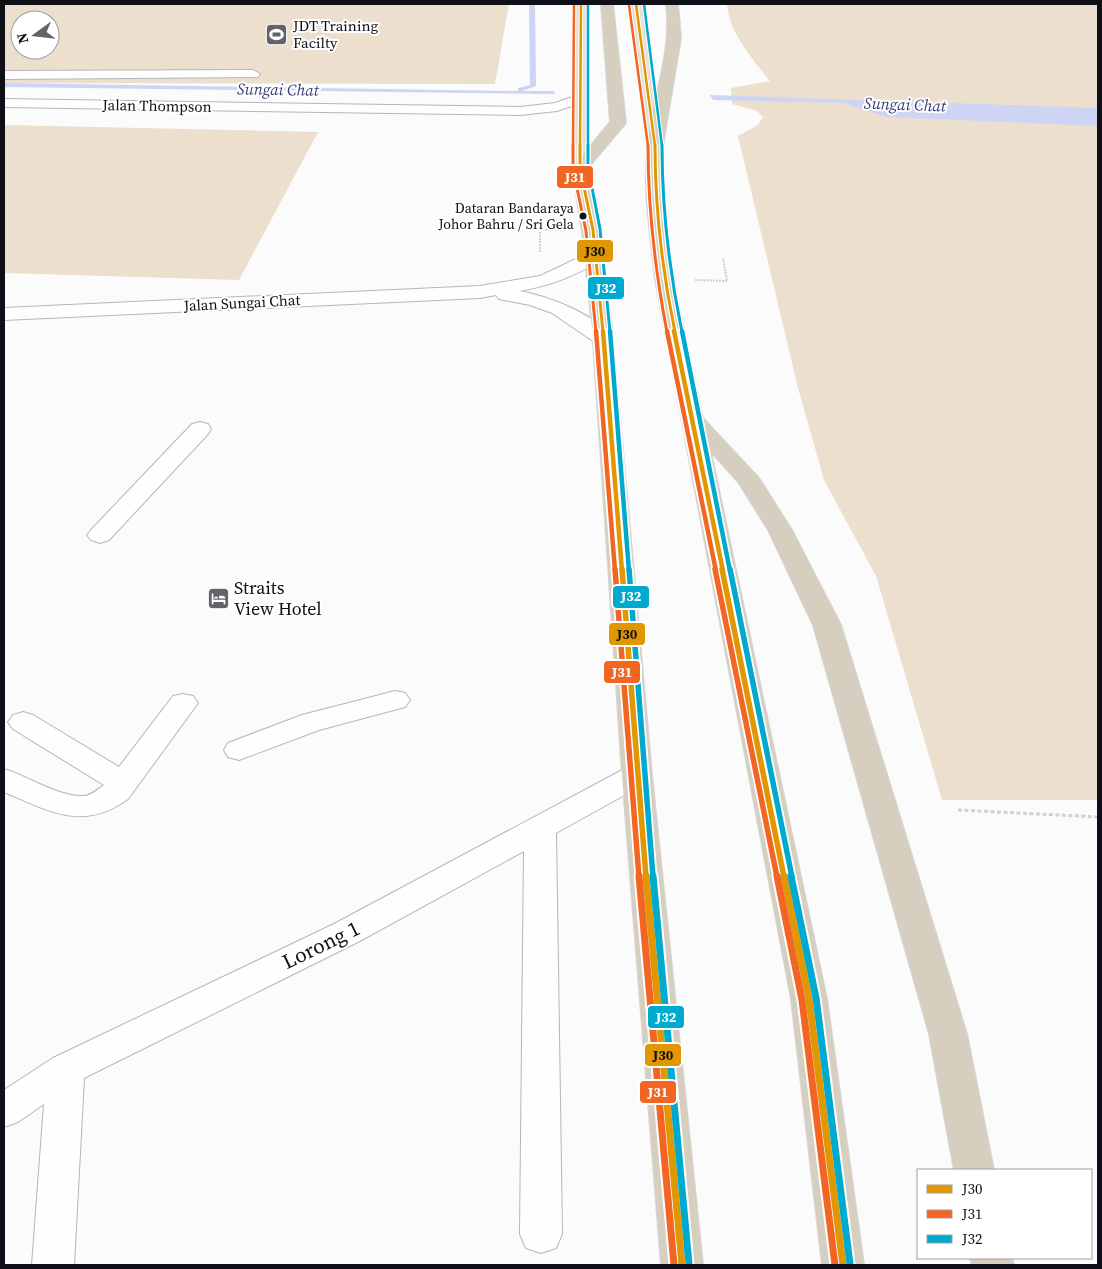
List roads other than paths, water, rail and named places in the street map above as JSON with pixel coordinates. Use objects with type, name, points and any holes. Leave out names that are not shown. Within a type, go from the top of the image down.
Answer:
[{"type":"highway","points":[[607,4],[618,123],[580,168],[591,221],[603,339],[634,714],[637,775],[682,1265]]},
{"type":"highway","points":[[672,4],[674,16],[672,55],[656,140],[655,174],[664,279],[809,998],[843,1265]]},
{"type":"highway","points":[[692,419],[747,478],[780,530],[827,625],[948,1034],[974,1169]]},
{"type":"main road","points":[[580,168],[581,4]]},
{"type":"main road","points":[[636,4],[656,140]]},
{"type":"street","points":[[4,75],[253,74]]},
{"type":"street","name":"Jalan Thompson","points":[[4,103],[520,111],[557,107],[581,98]]},
{"type":"street","name":"Jalan Thompson","points":[[520,111],[558,118],[581,131]]},
{"type":"street","name":"Jalan Sungai Chat","points":[[4,314],[480,292],[544,281],[567,272],[595,256]]},
{"type":"street","name":"Jalan Sungai Chat","points":[[480,292],[540,300],[569,313],[603,339]]},
{"type":"street","points":[[100,535],[200,429]]},
{"type":"street","points":[[239,750],[312,722],[395,700]]},
{"type":"street","points":[[4,780],[64,805],[83,807],[102,802],[117,791],[183,703]]},
{"type":"street","points":[[23,722],[123,783]]},
{"type":"street","name":"Lorong 1","points":[[4,1110],[66,1069],[346,933],[637,775]]},
{"type":"street","points":[[540,828],[541,1234]]},
{"type":"street","points":[[53,1265],[66,1069]]},
{"type":"water","points":[[710,95],[1098,108],[1098,126],[887,117],[842,103],[713,100]]},
{"type":"waterway","points":[[520,89],[533,86],[532,4]]},
{"type":"waterway","name":"Sungai Chat","points":[[4,85],[553,93]]},
{"type":"place","name":"JDT Training Facilty","points":[[277,35]]},
{"type":"place","name":"Dataran Bandaraya Johor Bahru / Sri Gela","points":[[583,216]]},
{"type":"place","name":"Straits View Hotel","points":[[218,598]]}]
